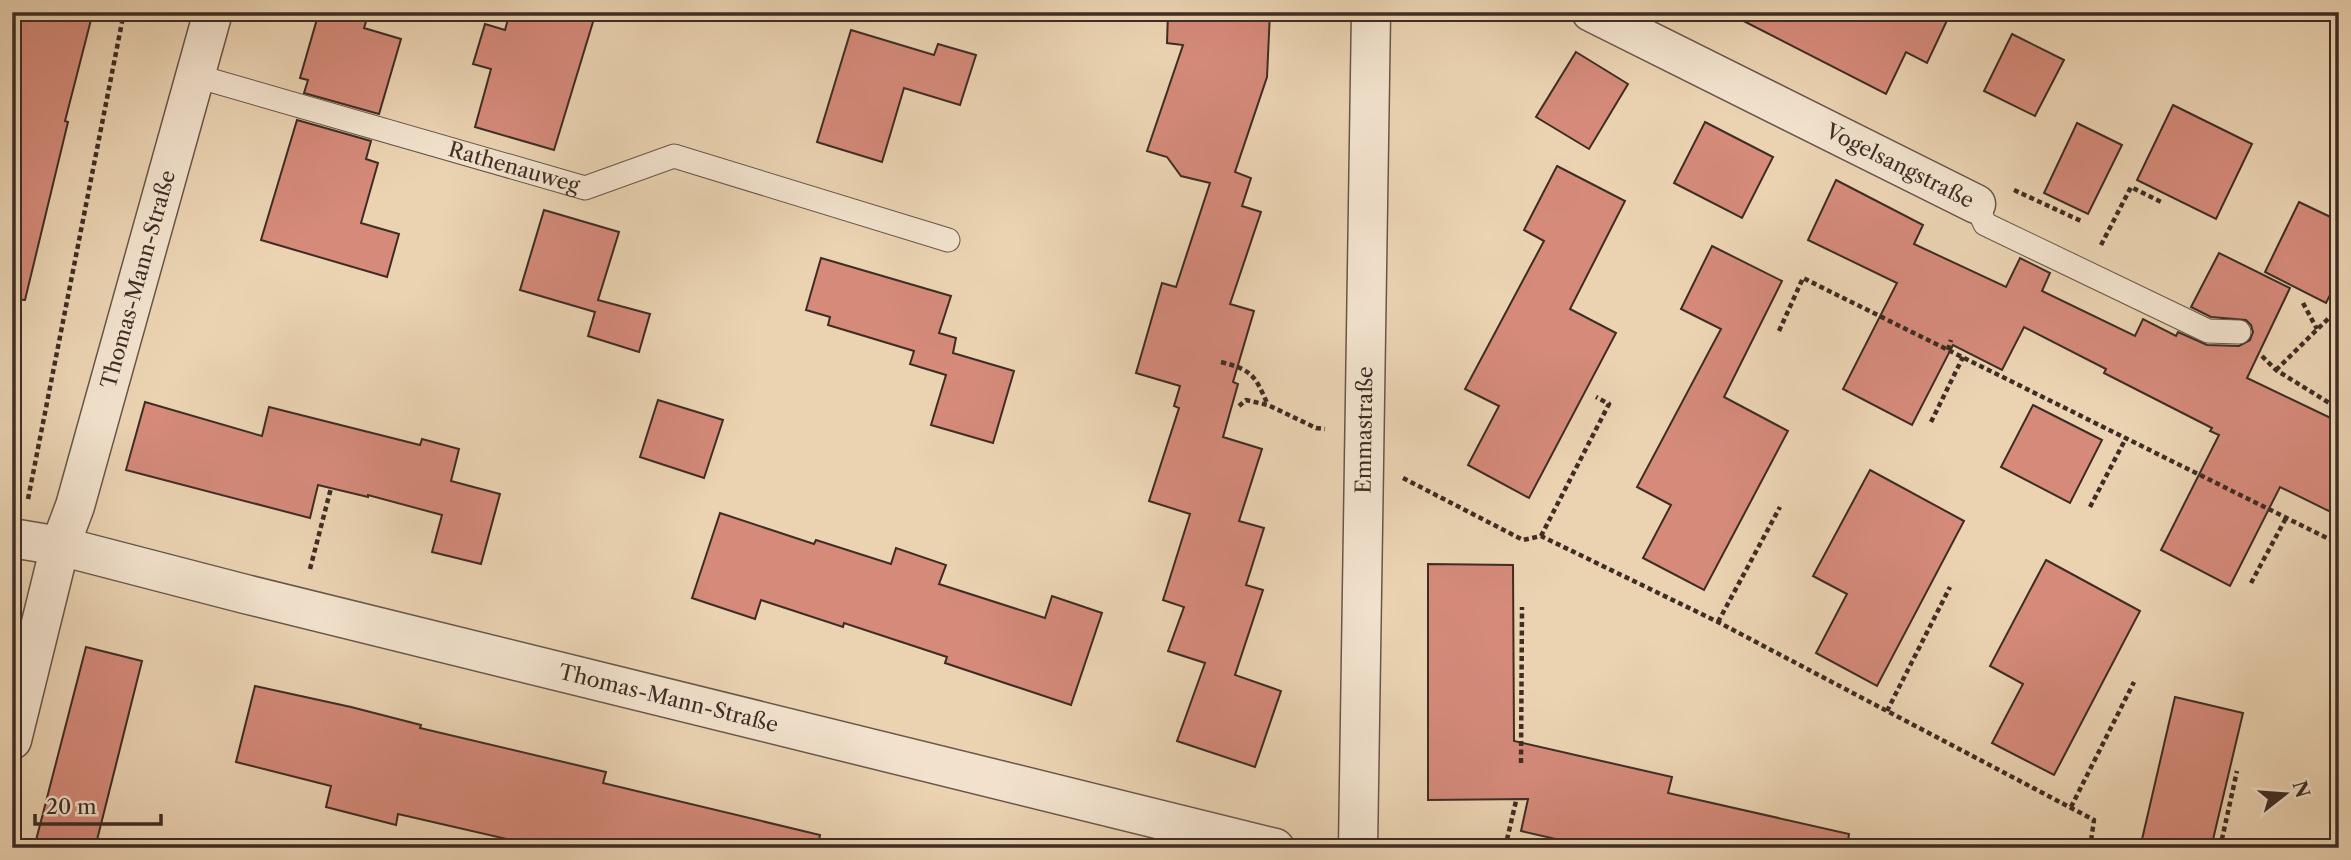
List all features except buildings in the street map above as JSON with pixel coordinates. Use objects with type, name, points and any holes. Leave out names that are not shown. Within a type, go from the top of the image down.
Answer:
[{"type":"street","name":"Thomas-Mann-Straße","points":[[60,546],[75,506],[213,12]]},
{"type":"street","name":"Emmastraße","points":[[1358,848],[1371,12]]},
{"type":"street","name":"Vogelsangstraße","points":[[1591,12],[1976,204]]},
{"type":"street","name":"Thomas-Mann-Straße","points":[[16,538],[60,546],[1275,848]]},
{"type":"street","points":[[12,740],[60,546]]},
{"type":"lane","name":"Rathenauweg","points":[[196,76],[585,188],[674,156],[948,240]]},
{"type":"lane","name":"Vogelsangstraße","points":[[1976,204],[1985,224],[2208,331],[2239,332]]},
{"type":"path","points":[[16,538],[124,12]]},
{"type":"path","points":[[1976,204],[2007,187],[2081,221]]},
{"type":"path","points":[[2098,253],[2131,187],[2161,202]]},
{"type":"path","points":[[1779,331],[1803,278],[2339,544]]},
{"type":"path","points":[[2303,303],[2318,329]]},
{"type":"path","points":[[2276,370],[2339,308]]},
{"type":"path","points":[[2239,332],[2276,370],[2339,409]]},
{"type":"path","points":[[1948,349],[1951,340]]},
{"type":"path","points":[[1931,422],[1963,357]]},
{"type":"path","points":[[1221,362],[1241,366],[1257,379],[1268,405]]},
{"type":"path","points":[[1541,536],[1609,404],[1596,397]]},
{"type":"path","points":[[1239,406],[1246,400],[1268,405],[1364,449],[1404,478],[1523,540],[1541,536],[1718,622],[2094,820],[2090,848]]},
{"type":"path","points":[[2090,507],[2126,438]]},
{"type":"path","points":[[300,607],[331,488]]},
{"type":"path","points":[[1718,622],[1780,507]]},
{"type":"path","points":[[2252,583],[2286,517]]},
{"type":"path","points":[[1888,711],[1950,587]]},
{"type":"path","points":[[1521,763],[1522,607]]},
{"type":"path","points":[[2071,807],[2134,682]]},
{"type":"path","points":[[2220,848],[2237,771]]},
{"type":"path","points":[[1505,848],[1516,801]]}]
